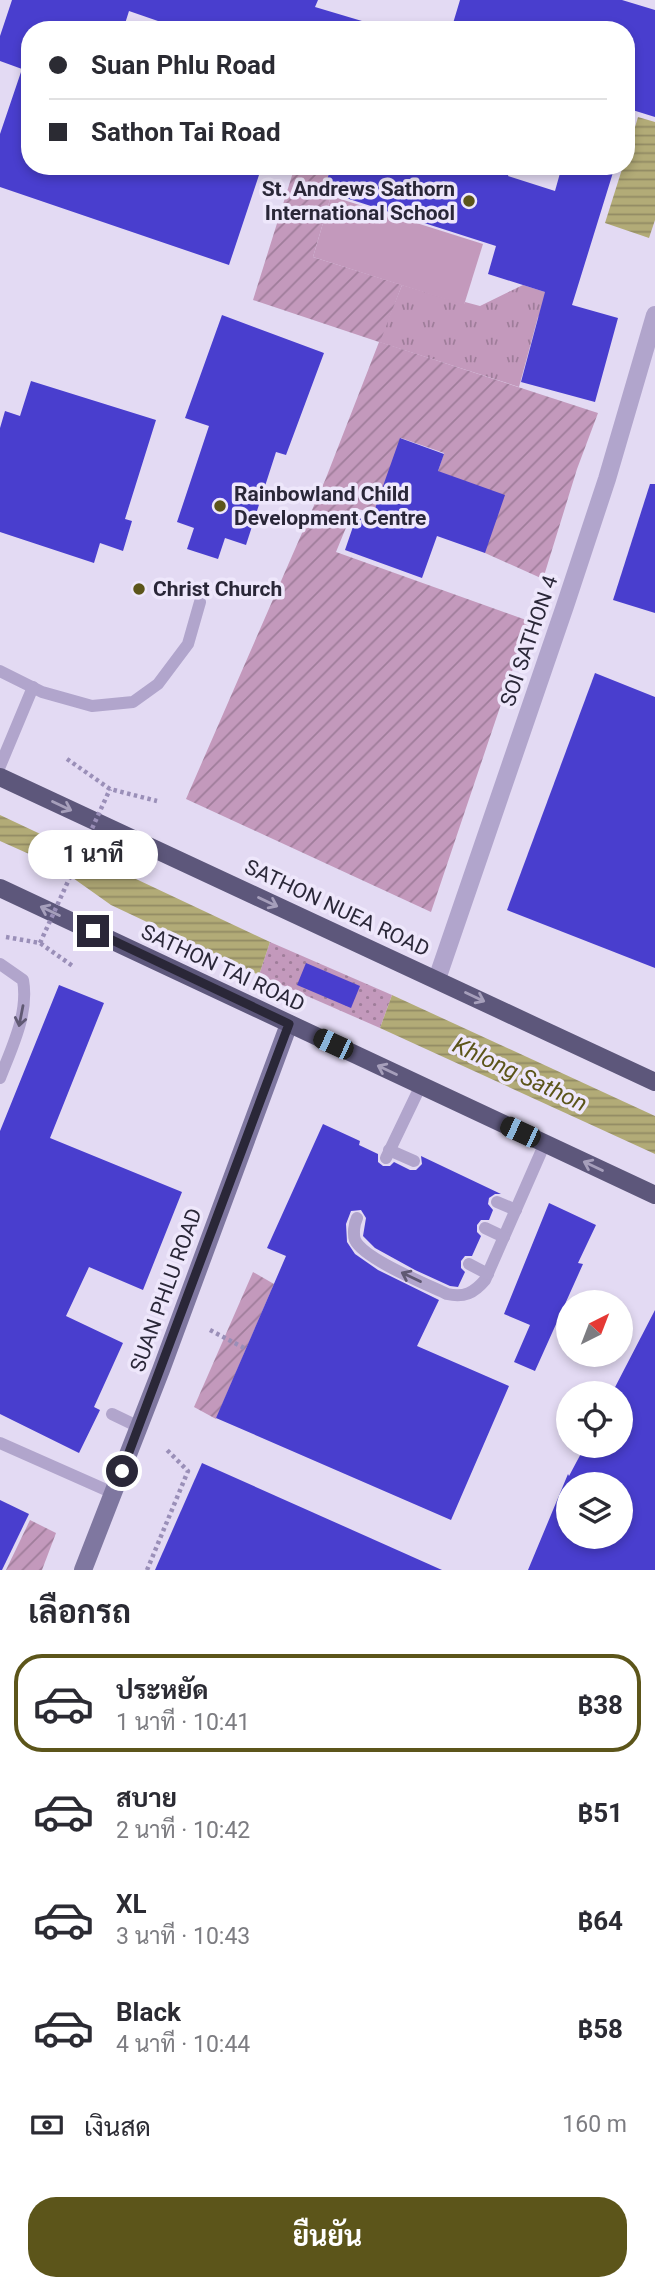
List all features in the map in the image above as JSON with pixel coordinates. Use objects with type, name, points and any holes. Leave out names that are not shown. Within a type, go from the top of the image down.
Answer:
[{"type":"main road","name":"SATHON NUEA ROAD","points":[[0,777],[655,1082]]},
{"type":"main road","name":"SATHON TAI ROAD","points":[[0,888],[655,1195]]},
{"type":"main road","name":"SUAN PHLU ROAD","points":[[83,1570],[289,1024]]},
{"type":"street","name":"SOI SATHON 4","points":[[437,979],[569,593],[655,316]]},
{"type":"lane","points":[[0,671],[42,692],[92,706],[133,702],[158,684],[188,644],[200,602]]},
{"type":"lane","points":[[0,766],[33,687]]},
{"type":"lane","points":[[0,964],[23,979],[26,993],[17,1034],[0,1078]]},
{"type":"lane","points":[[414,1161],[388,1154],[421,1085]]},
{"type":"lane","points":[[357,1218],[354,1223],[355,1240],[370,1256],[447,1294],[460,1297],[475,1291],[488,1274],[545,1143]]},
{"type":"lane","points":[[497,1202],[516,1210]]},
{"type":"lane","points":[[485,1228],[504,1237]]},
{"type":"lane","points":[[469,1264],[488,1274]]},
{"type":"lane","points":[[112,1414],[139,1427]]},
{"type":"lane","points":[[0,1443],[113,1493]]},
{"type":"path","points":[[67,759],[110,789],[157,801]]},
{"type":"path","points":[[40,943],[110,789]]},
{"type":"path","points":[[6,936],[40,943],[74,967]]},
{"type":"path","points":[[210,1330],[246,1349]]},
{"type":"path","points":[[148,1570],[188,1471],[167,1450]]},
{"type":"green space","points":[[292,175],[328,175],[324,191],[331,196],[313,257],[402,285],[380,342],[598,413],[577,469],[543,579],[485,553],[438,471],[444,453],[401,438],[374,513],[354,508],[336,552],[529,621],[431,912],[186,799],[326,478],[379,342],[253,300]]},
{"type":"green space","points":[[331,196],[483,244],[464,305],[313,257]]},
{"type":"green space","points":[[402,285],[464,304],[465,302],[480,306],[523,285],[564,298],[538,317],[519,387],[379,342]]},
{"type":"green space","points":[[270,942],[392,995],[380,1028],[259,975]]},
{"type":"green space","points":[[253,1272],[274,1284],[216,1419],[194,1407]]},
{"type":"green space","points":[[30,1520],[56,1533],[42,1570],[6,1570]]},
{"type":"water","points":[[638,117],[655,122],[655,220],[649,238],[605,223],[620,175],[635,175],[635,127]]},
{"type":"water","points":[[0,815],[270,942],[259,975],[111,905],[56,866],[0,841]]},
{"type":"water","name":"Khlong Sathon","points":[[392,995],[655,1116],[655,1154],[380,1028]]},
{"type":"building","points":[[12,0],[318,0],[315,7],[362,21],[158,21],[129,11],[126,21],[21,21],[21,69],[0,61],[0,36]]},
{"type":"building","points":[[460,0],[622,0],[655,10],[655,117],[635,111],[635,21],[454,21]]},
{"type":"building","points":[[21,72],[21,175],[259,175],[229,265],[0,187],[0,134]]},
{"type":"building","points":[[328,175],[508,175],[555,191],[559,175],[612,175],[572,305],[618,318],[595,402],[521,382],[545,292],[488,274],[496,246],[324,191]]},
{"type":"building","points":[[222,315],[324,353],[286,455],[276,452],[246,545],[225,538],[218,559],[187,549],[194,528],[177,522],[209,426],[185,418]]},
{"type":"building","points":[[31,381],[156,420],[125,519],[132,521],[123,551],[100,543],[94,563],[0,532],[0,428],[5,411],[20,416]]},
{"type":"building","points":[[400,438],[444,454],[438,471],[505,495],[485,553],[437,536],[422,578],[345,550],[357,515],[371,520]]},
{"type":"building","points":[[650,484],[655,484],[655,613],[613,600]]},
{"type":"building","points":[[595,673],[655,697],[655,968],[507,910]]},
{"type":"building","points":[[306,963],[360,986],[351,1008],[297,985]]},
{"type":"building","points":[[59,985],[104,1003],[50,1138],[182,1192],[143,1290],[89,1267],[66,1316],[123,1343],[94,1407],[100,1410],[79,1453],[0,1414],[0,1131]]},
{"type":"building","points":[[323,1124],[360,1141],[359,1145],[378,1154],[378,1162],[383,1166],[390,1166],[394,1162],[416,1170],[422,1164],[421,1156],[501,1194],[489,1198],[488,1204],[493,1210],[489,1220],[481,1220],[477,1225],[477,1232],[481,1236],[472,1256],[465,1256],[461,1261],[461,1268],[465,1272],[458,1287],[415,1270],[375,1248],[363,1236],[366,1218],[361,1210],[351,1211],[346,1224],[347,1242],[355,1254],[378,1270],[439,1300],[417,1346],[509,1386],[451,1520],[216,1418],[286,1256],[267,1248]]},
{"type":"building","points":[[549,1203],[596,1225],[578,1263],[583,1264],[571,1290],[556,1290],[556,1324],[535,1371],[514,1362],[530,1325],[504,1314]]},
{"type":"building","points":[[655,1310],[655,1570],[528,1570],[556,1503],[556,1549],[633,1549],[633,1472],[571,1472],[579,1458],[633,1458],[633,1381],[618,1381],[625,1367],[634,1367],[634,1351]]},
{"type":"building","points":[[202,1463],[442,1570],[155,1570]]},
{"type":"building","points":[[0,1500],[29,1514],[2,1570],[0,1570]]},
{"type":"place","name":"St. Andrews Sathorn International School","points":[[469,201]]},
{"type":"place","name":"Rainbowland Child Development Centre","points":[[220,506]]},
{"type":"place","name":"Christ Church","points":[[139,589]]},
{"type":"route","points":[[93,931],[289,1024],[122,1471]]}]
